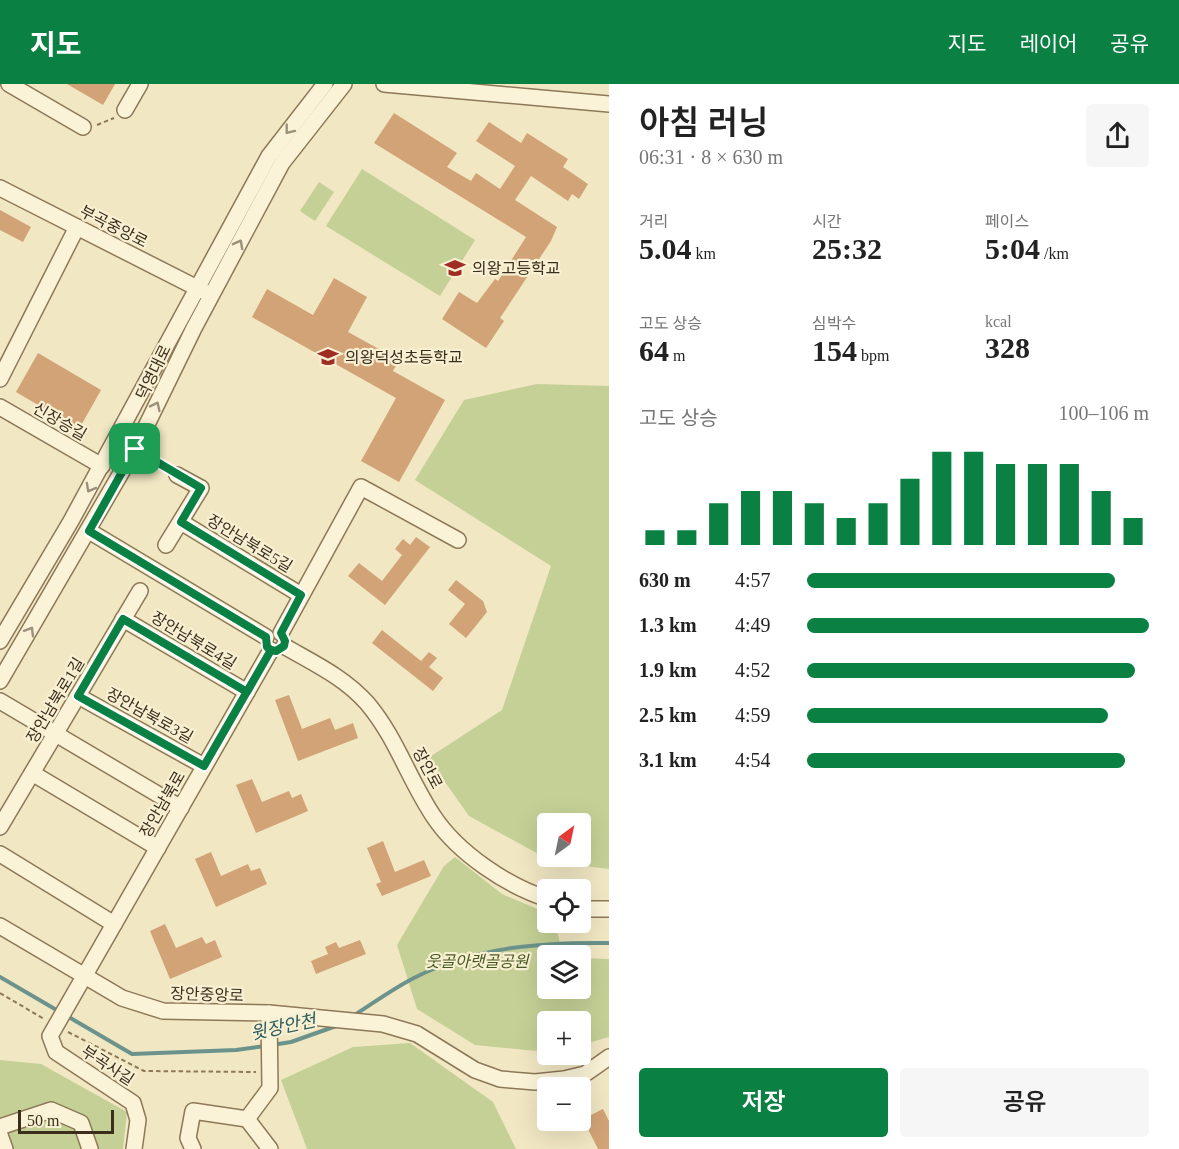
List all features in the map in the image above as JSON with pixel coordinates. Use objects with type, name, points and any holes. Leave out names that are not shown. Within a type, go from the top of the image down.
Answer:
[{"type":"street","points":[[9,84],[83,127]]},
{"type":"street","points":[[125,110],[140,84]]},
{"type":"street","name":"덕영대로","points":[[0,641],[102,465],[269,156],[325,84]]},
{"type":"street","name":"덕영대로","points":[[0,681],[135,449],[211,296],[282,163],[344,84]]},
{"type":"street","points":[[384,84],[609,104]]},
{"type":"street","name":"부곡중앙로","points":[[0,188],[211,296]]},
{"type":"street","points":[[0,379],[77,227]]},
{"type":"street","name":"신장승길","points":[[0,407],[102,465]]},
{"type":"street","name":"장안남북로5길","points":[[166,546],[201,488],[177,475]]},
{"type":"street","name":"장안남북로","points":[[84,975],[247,692],[361,487],[458,540]]},
{"type":"street","name":"장안남북로5길","points":[[181,522],[301,595]]},
{"type":"street","name":"장안로","points":[[89,531],[341,680],[366,702],[389,732],[434,816],[449,837],[476,862],[537,893]]},
{"type":"street","name":"장안남북로1길","points":[[0,827],[140,591]]},
{"type":"street","name":"장안남북로4길","points":[[123,619],[247,692]]},
{"type":"street","name":"장안남북로3길","points":[[78,696],[204,766]]},
{"type":"street","points":[[0,701],[181,808]]},
{"type":"street","points":[[32,772],[158,848]]},
{"type":"street","points":[[0,854],[114,924]]},
{"type":"street","points":[[591,909],[609,909]]},
{"type":"street","name":"장안중앙로","points":[[0,926],[122,998],[163,1011],[269,1013],[383,1024],[417,1034],[475,1070],[500,1079],[535,1082],[564,1079],[585,1074],[609,1057]]},
{"type":"street","points":[[58,1022],[84,975]]},
{"type":"street","points":[[247,1119],[270,1088],[269,1013]]},
{"type":"street","name":"부곡사길","points":[[58,1022],[50,1036],[56,1052],[133,1103],[138,1120],[134,1149]]},
{"type":"street","points":[[0,1127],[51,1110],[81,1123],[90,1149]]},
{"type":"street","points":[[193,1149],[188,1138],[193,1111],[247,1119],[270,1149]]},
{"type":"street","points":[[0,1135],[5,1149]]},
{"type":"path","points":[[83,127],[105,124],[125,110]]},
{"type":"path","points":[[135,449],[177,475]]},
{"type":"path","points":[[0,993],[58,1022],[144,1071],[270,1068]]},
{"type":"green space","points":[[362,169],[475,240],[440,296],[326,226]]},
{"type":"green space","points":[[319,182],[334,192],[315,221],[300,211]]},
{"type":"green space","points":[[537,384],[609,386],[609,869],[591,867],[591,813],[537,813],[537,853],[469,816],[428,758],[502,710],[551,566],[415,480],[464,400]]},
{"type":"green space","name":"웃골아랫골공원","points":[[455,857],[502,894],[537,909],[537,933],[558,933],[560,945],[537,945],[537,999],[591,999],[591,958],[609,959],[609,1037],[591,1042],[591,1011],[537,1011],[537,1051],[475,1045],[417,1009],[397,945],[444,866]]},
{"type":"green space","points":[[410,1043],[493,1102],[516,1149],[307,1149],[281,1080],[353,1047]]},
{"type":"green space","points":[[0,1060],[41,1064],[127,1112],[123,1149],[0,1149]]},
{"type":"building","points":[[67,84],[115,84],[103,105]]},
{"type":"building","points":[[394,113],[457,153],[447,167],[471,181],[476,173],[500,189],[515,166],[476,141],[489,122],[521,143],[527,133],[568,159],[563,167],[588,184],[579,199],[572,194],[568,201],[531,176],[515,200],[557,227],[551,241],[500,318],[504,321],[486,348],[442,319],[459,292],[477,303],[495,279],[498,281],[526,237],[374,143]]},
{"type":"building","points":[[0,210],[31,227],[23,242],[0,230]]},
{"type":"building","points":[[334,278],[367,297],[348,332],[399,360],[393,371],[445,400],[399,482],[361,461],[396,398],[252,317],[267,289],[313,315]]},
{"type":"building","points":[[38,353],[101,390],[79,429],[16,392]]},
{"type":"building","points":[[416,537],[430,547],[385,605],[348,576],[359,563],[382,581],[402,555],[395,549],[403,539],[410,545]]},
{"type":"building","points":[[456,580],[483,601],[487,612],[466,638],[449,624],[465,604],[448,590]]},
{"type":"building","points":[[382,630],[421,661],[429,652],[437,658],[429,667],[443,678],[433,691],[372,643]]},
{"type":"building","points":[[289,695],[302,729],[330,718],[335,730],[353,723],[358,738],[298,761],[275,700]]},
{"type":"building","points":[[252,779],[262,802],[289,791],[292,798],[301,794],[308,811],[256,833],[236,785]]},
{"type":"building","points":[[383,841],[395,872],[424,860],[431,876],[382,896],[376,884],[381,882],[367,848]]},
{"type":"building","points":[[211,852],[221,876],[248,864],[251,871],[260,868],[267,884],[216,907],[195,859]]},
{"type":"building","points":[[165,924],[176,948],[202,937],[206,944],[215,940],[222,957],[170,979],[150,931]]},
{"type":"building","points":[[360,940],[366,954],[316,974],[311,961],[328,954],[325,947],[336,942],[339,948]]},
{"type":"building","points":[[603,1109],[609,1121],[609,1149],[598,1149],[589,1131],[591,1131],[591,1115]]},
{"type":"waterway","name":"윗장안천","points":[[353,1016],[412,979],[435,968],[483,953],[558,944],[609,943]]},
{"type":"waterway","name":"윗장안천","points":[[0,977],[60,1012]]},
{"type":"waterway","name":"윗장안천","points":[[67,1016],[132,1054],[236,1050],[265,1046]]},
{"type":"waterway","name":"윗장안천","points":[[272,1045],[291,1042],[339,1025]]},
{"type":"place","name":"의왕고등학교","points":[[455,268]]},
{"type":"place","name":"의왕덕성초등학교","points":[[328,357]]},
{"type":"route","points":[[135,449],[89,531],[266,637],[265,642],[271,650],[247,692],[123,619],[78,696],[204,766],[271,650],[276,651],[284,646],[284,636],[281,633],[301,595],[181,522],[201,488],[135,449]]}]
